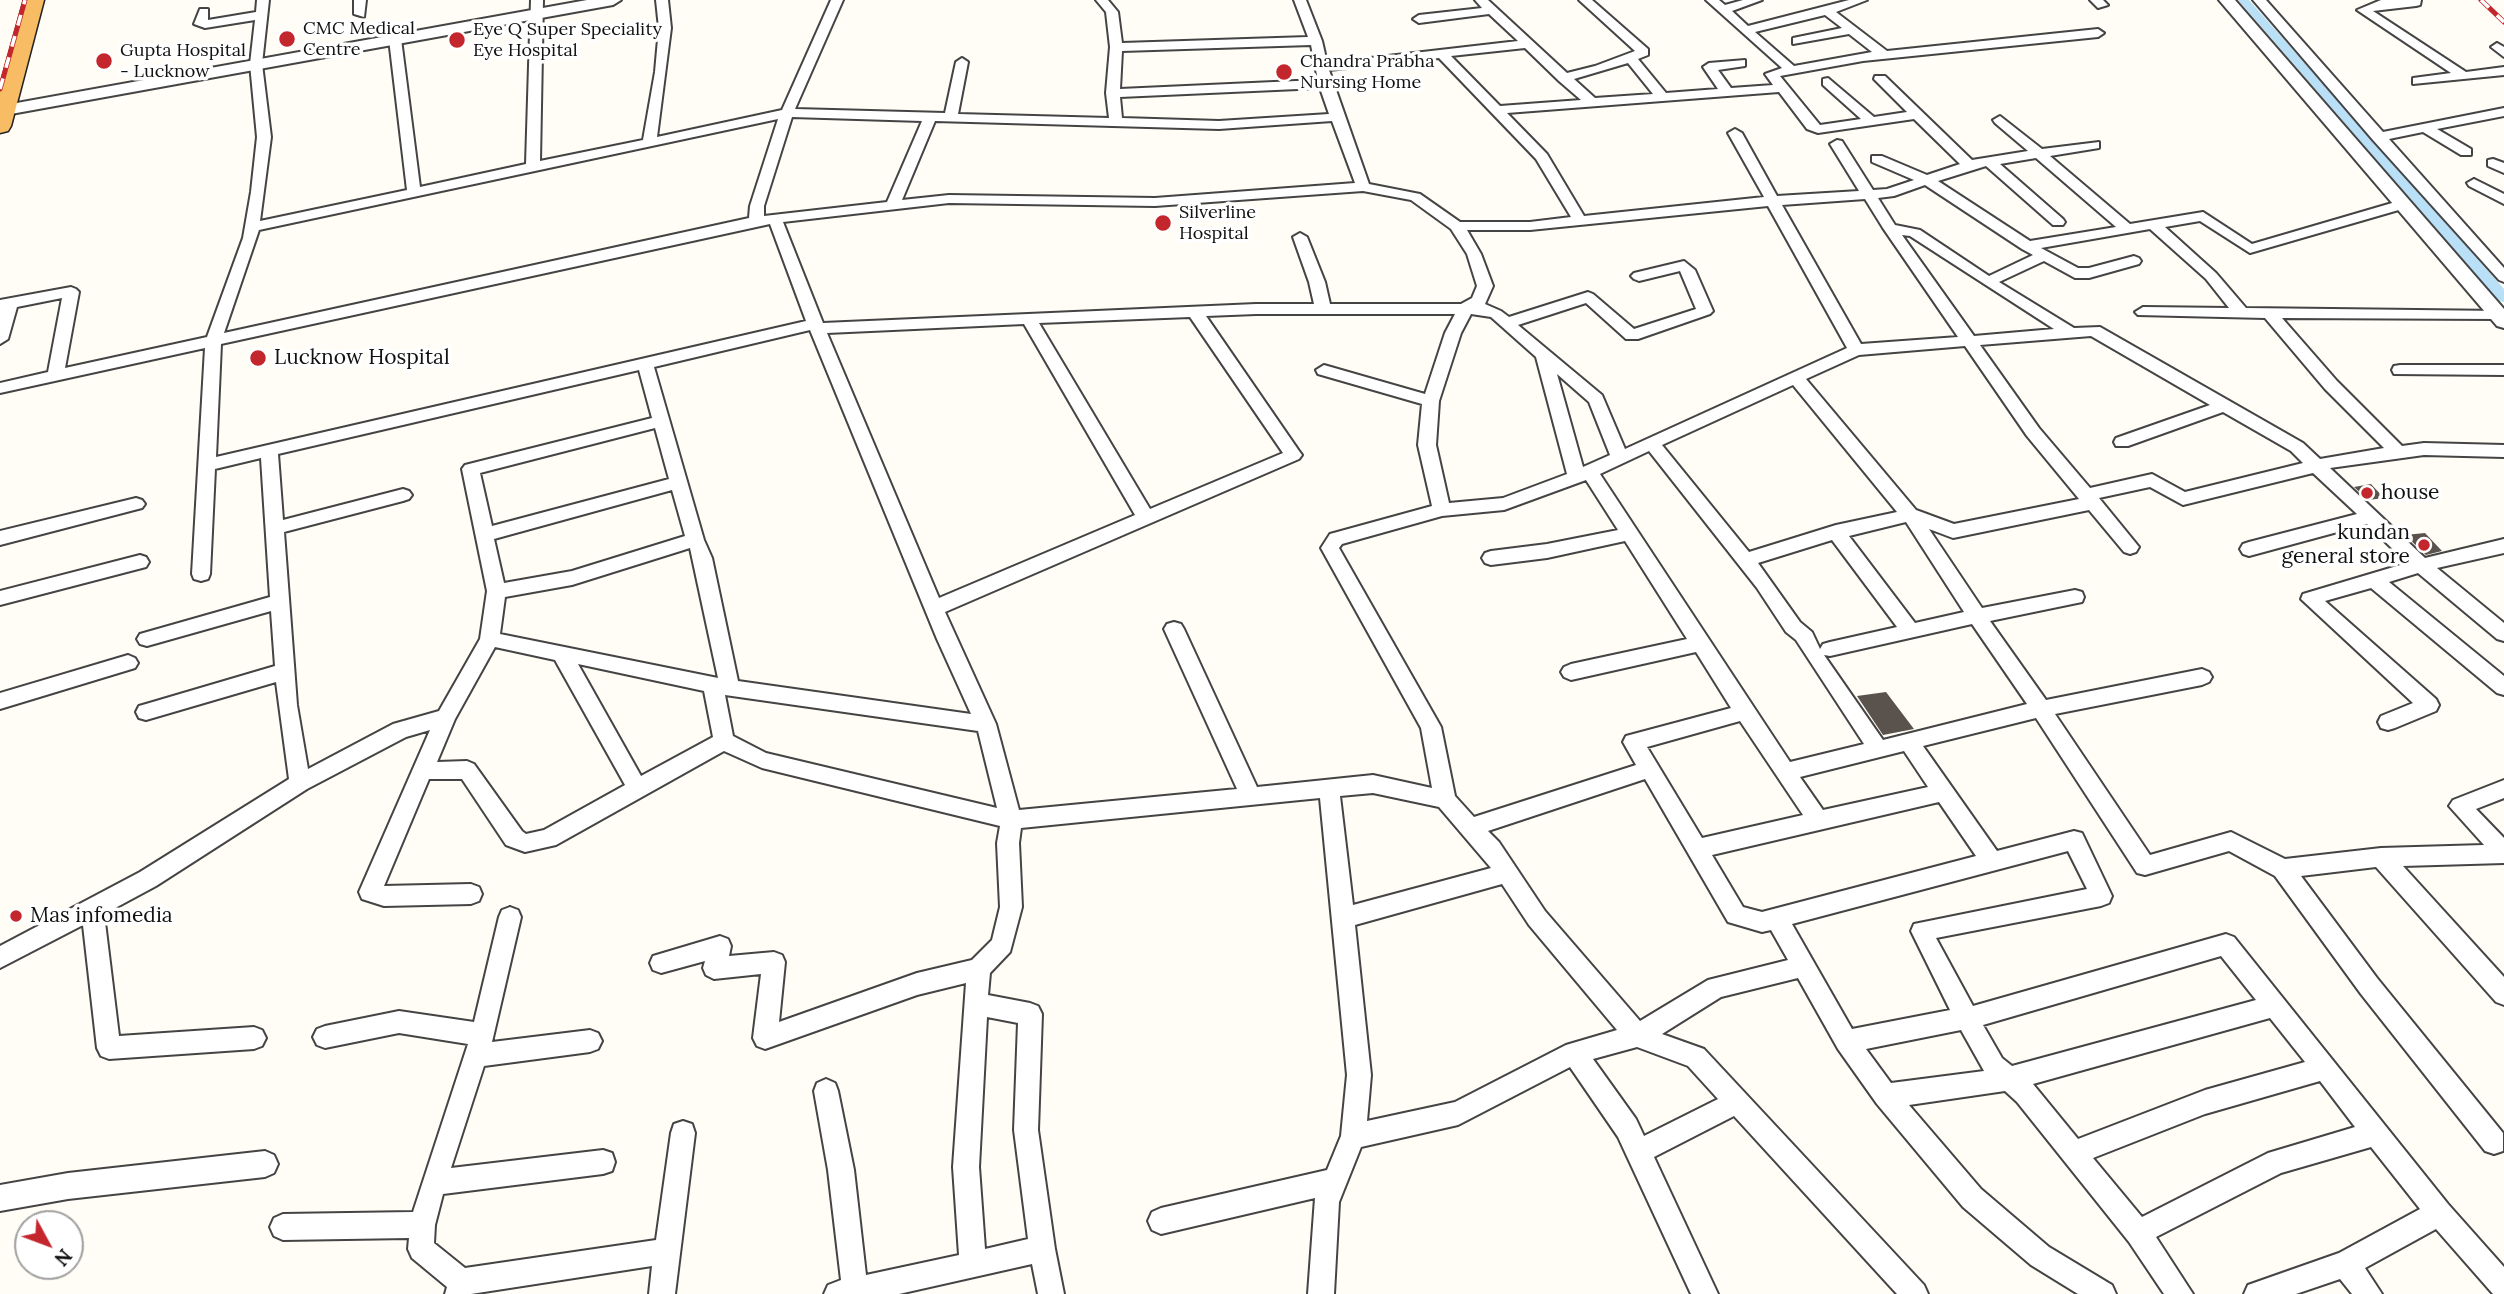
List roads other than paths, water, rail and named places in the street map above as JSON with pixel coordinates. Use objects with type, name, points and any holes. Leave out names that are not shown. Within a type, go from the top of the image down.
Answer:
[{"type":"highway","points":[[0,57],[15,0]]},
{"type":"highway","points":[[2,115],[34,0]]},
{"type":"street","points":[[201,574],[213,342],[251,227],[264,137],[256,64],[263,0]]},
{"type":"street","points":[[360,0],[360,14]]},
{"type":"street","points":[[2,115],[395,39],[537,7],[613,0]]},
{"type":"street","points":[[649,142],[662,72],[665,29],[662,0]]},
{"type":"street","points":[[661,963],[720,946],[714,968],[774,962],[765,1038],[917,984],[979,969],[1002,945],[1012,907],[1008,843],[1011,820],[986,724],[816,326],[757,206],[787,113],[837,0]]},
{"type":"street","points":[[1102,0],[1112,12],[1116,47],[1113,93],[1116,124]]},
{"type":"street","points":[[1300,0],[1316,41],[1325,84],[1363,187]]},
{"type":"street","points":[[1481,0],[1592,103]]},
{"type":"street","points":[[1564,78],[1600,69],[1644,52],[1585,0]]},
{"type":"street","points":[[1712,0],[1790,68]]},
{"type":"street","points":[[1723,10],[1756,0]]},
{"type":"street","points":[[1746,30],[1861,0]]},
{"type":"street","points":[[2227,0],[2501,318]]},
{"type":"street","points":[[2259,0],[2504,277]]},
{"type":"street","points":[[2416,2],[2381,4],[2363,10],[2462,75]]},
{"type":"street","points":[[533,167],[537,7]]},
{"type":"street","points":[[1419,19],[1492,10]]},
{"type":"street","points":[[1827,11],[1884,55]]},
{"type":"street","points":[[204,12],[200,24],[261,15]]},
{"type":"street","points":[[1797,41],[1852,30]]},
{"type":"street","points":[[1917,115],[1818,129],[1811,126],[1771,74],[1790,68],[1884,55],[2098,33]]},
{"type":"street","points":[[395,39],[414,192]]},
{"type":"street","points":[[1116,47],[1316,41]]},
{"type":"street","points":[[1322,67],[1528,44]]},
{"type":"street","points":[[1443,54],[1542,157],[1580,221]]},
{"type":"street","points":[[1631,58],[1663,98]]},
{"type":"street","points":[[951,118],[962,62]]},
{"type":"street","points":[[1728,93],[1709,67],[1740,63]]},
{"type":"street","points":[[2418,81],[2504,71]]},
{"type":"street","points":[[1880,79],[1969,165]]},
{"type":"street","points":[[1828,82],[1871,121]]},
{"type":"street","points":[[1113,93],[1325,84]]},
{"type":"street","points":[[1496,110],[1783,88]]},
{"type":"street","points":[[2378,137],[2504,112]]},
{"type":"street","points":[[251,227],[787,113],[1219,125],[1337,117]]},
{"type":"street","points":[[893,205],[930,118]]},
{"type":"street","points":[[2000,120],[2126,229]]},
{"type":"street","points":[[2424,127],[2466,152]]},
{"type":"street","points":[[1735,133],[1856,350]]},
{"type":"street","points":[[1836,144],[1890,228],[2034,432],[2130,547]]},
{"type":"street","points":[[1457,226],[1530,226],[1771,201],[1889,193],[1969,165],[2094,145]]},
{"type":"street","points":[[1877,159],[1927,180],[2027,246],[2075,273],[2089,273],[2134,261]]},
{"type":"street","points":[[1989,162],[2058,222]]},
{"type":"street","points":[[2474,183],[2504,200]]},
{"type":"street","points":[[0,388],[766,220],[949,199],[1155,202],[1363,187],[1415,197],[1457,226],[1474,254],[1485,286],[1479,301],[1466,308],[1452,332],[1432,401],[1427,445],[1442,510]]},
{"type":"street","points":[[2027,246],[2203,216],[2250,249],[2404,204]]},
{"type":"street","points":[[2153,224],[2211,276],[2242,313]]},
{"type":"street","points":[[1890,228],[1915,233],[1988,282],[2072,332]]},
{"type":"street","points":[[1300,237],[1317,282],[1323,309]]},
{"type":"street","points":[[1988,282],[2043,256]]},
{"type":"street","points":[[1507,323],[1588,297],[1632,335],[1705,311],[1690,273],[1684,266],[1639,276]]},
{"type":"street","points":[[0,339],[5,304],[71,292],[55,376]]},
{"type":"street","points":[[207,465],[816,326],[1195,312],[1466,308],[1490,311],[1596,399],[1620,458]]},
{"type":"street","points":[[935,608],[1293,455],[1195,312]]},
{"type":"street","points":[[2143,312],[2501,318]]},
{"type":"street","points":[[2270,313],[2331,385],[2398,452]]},
{"type":"street","points":[[1029,319],[1146,518]]},
{"type":"street","points":[[1445,800],[1432,727],[1330,548],[1336,538],[1442,510],[1504,504],[1583,475],[1856,350],[2094,331],[2297,447],[2421,565],[2504,634]]},
{"type":"street","points":[[1544,356],[1583,475],[1630,534],[1818,820]]},
{"type":"street","points":[[645,363],[695,540],[703,558],[721,686],[724,741]]},
{"type":"street","points":[[1324,370],[1432,401]]},
{"type":"street","points":[[2400,370],[2504,370]]},
{"type":"street","points":[[1796,378],[1910,515],[2145,866],[2231,841],[2283,869],[2369,986],[2494,1142]]},
{"type":"street","points":[[2122,442],[2223,406]]},
{"type":"street","points":[[471,894],[384,896],[370,892],[446,717],[490,639],[496,591],[471,469],[662,421]]},
{"type":"street","points":[[1652,444],[1805,638],[1878,749]]},
{"type":"street","points":[[1745,560],[1836,532],[1910,515],[1953,531],[2152,481],[2183,499],[2348,458],[2424,449],[2504,451]]},
{"type":"street","points":[[270,450],[285,671],[300,783]]},
{"type":"street","points":[[484,535],[679,482]]},
{"type":"street","points":[[275,528],[403,495]]},
{"type":"street","points":[[0,538],[136,504]]},
{"type":"street","points":[[2249,549],[2370,517]]},
{"type":"street","points":[[1836,532],[1911,631]]},
{"type":"street","points":[[1491,558],[1547,551],[1630,534]]},
{"type":"street","points":[[496,591],[572,578],[695,540]]},
{"type":"street","points":[[2388,722],[2429,705],[2310,598],[2375,581],[2421,565],[2504,546]]},
{"type":"street","points":[[0,598],[140,562]]},
{"type":"street","points":[[2375,581],[2504,687]]},
{"type":"street","points":[[1830,649],[2075,597]]},
{"type":"street","points":[[147,639],[280,601]]},
{"type":"street","points":[[1174,629],[1251,796]]},
{"type":"street","points":[[490,639],[721,686],[986,724]]},
{"type":"street","points":[[1572,672],[1701,643]]},
{"type":"street","points":[[562,654],[637,788]]},
{"type":"street","points":[[0,701],[128,663]]},
{"type":"street","points":[[146,712],[285,671]]},
{"type":"street","points":[[1786,772],[2041,709],[2202,677]]},
{"type":"street","points":[[1745,712],[1633,742],[1736,915],[1762,922],[2074,840],[2101,896],[1922,931],[1938,967],[1994,1066],[2025,1094],[2074,1153],[2138,1233],[2180,1294]]},
{"type":"street","points":[[0,958],[148,880],[300,783],[400,730],[446,717]]},
{"type":"street","points":[[423,771],[467,770],[514,838],[525,843],[548,838],[724,741]]},
{"type":"street","points":[[724,741],[762,760],[1011,820],[1373,784],[1445,800],[1491,849],[1537,918],[1637,1036],[1696,1057],[1915,1294]]},
{"type":"street","points":[[1909,742],[1992,862]]},
{"type":"street","points":[[1471,827],[1650,769]]},
{"type":"street","points":[[1321,1294],[1326,1202],[1353,1136],[1359,1074],[1329,788]]},
{"type":"street","points":[[2504,789],[2460,806],[2504,853]]},
{"type":"street","points":[[1698,849],[1944,792]]},
{"type":"street","points":[[2283,869],[2381,857],[2504,853]]},
{"type":"street","points":[[2381,857],[2504,994]]},
{"type":"street","points":[[1343,918],[1507,873]]},
{"type":"street","points":[[92,909],[109,1048],[254,1038]]},
{"type":"street","points":[[510,917],[479,1046],[433,1183],[422,1225],[421,1249],[460,1288],[667,1251]]},
{"type":"street","points":[[1776,918],[1846,1041],[1886,1096],[1972,1198],[2040,1256],[2103,1294]]},
{"type":"street","points":[[1846,1041],[1968,1018],[2226,944],[2323,1069],[2504,1287]]},
{"type":"street","points":[[1353,1136],[1458,1113],[1574,1053],[1637,1036],[1716,988],[1802,967]]},
{"type":"street","points":[[973,1265],[966,1167],[979,969]]},
{"type":"street","points":[[976,1004],[1030,1014],[1026,1130],[1042,1249],[1051,1294]]},
{"type":"street","points":[[1886,1096],[2009,1079],[2274,1006]]},
{"type":"street","points":[[325,1037],[399,1022],[479,1046],[590,1041]]},
{"type":"street","points":[[1574,1053],[1627,1128],[1705,1294]]},
{"type":"street","points":[[2074,1153],[2205,1102],[2323,1069]]},
{"type":"street","points":[[826,1091],[841,1170],[846,1292],[1042,1249]]},
{"type":"street","points":[[1638,1152],[1737,1102]]},
{"type":"street","points":[[662,1294],[683,1133]]},
{"type":"street","points":[[2138,1233],[2277,1161],[2375,1133]]},
{"type":"street","points":[[433,1183],[603,1162]]},
{"type":"street","points":[[0,1198],[68,1186],[265,1164]]},
{"type":"street","points":[[1161,1222],[1336,1180]]},
{"type":"street","points":[[2257,1294],[2345,1264],[2440,1213]]},
{"type":"street","points":[[283,1227],[422,1225]]},
{"type":"street","points":[[2345,1264],[2369,1294]]},
{"type":"waterway","points":[[2243,0],[2504,298]]},
{"type":"railway","points":[[0,89],[25,0]]},
{"type":"railway","points":[[2481,0],[2504,22]]},
{"type":"place","name":"CMC Medical Centre","points":[[287,39]]},
{"type":"place","name":"Eye Q Super Speciality Eye Hospital","points":[[457,40]]},
{"type":"place","name":"Gupta Hospital - Lucknow","points":[[104,61]]},
{"type":"place","name":"Chandra Prabha Nursing Home","points":[[1284,72]]},
{"type":"place","name":"Silverline Hospital","points":[[1163,223]]},
{"type":"place","name":"Lucknow Hospital","points":[[258,358]]},
{"type":"place","name":"house","points":[[2367,493]]},
{"type":"place","name":"kundan general store","points":[[2424,545]]},
{"type":"place","name":"Mas infomedia","points":[[16,916]]}]
